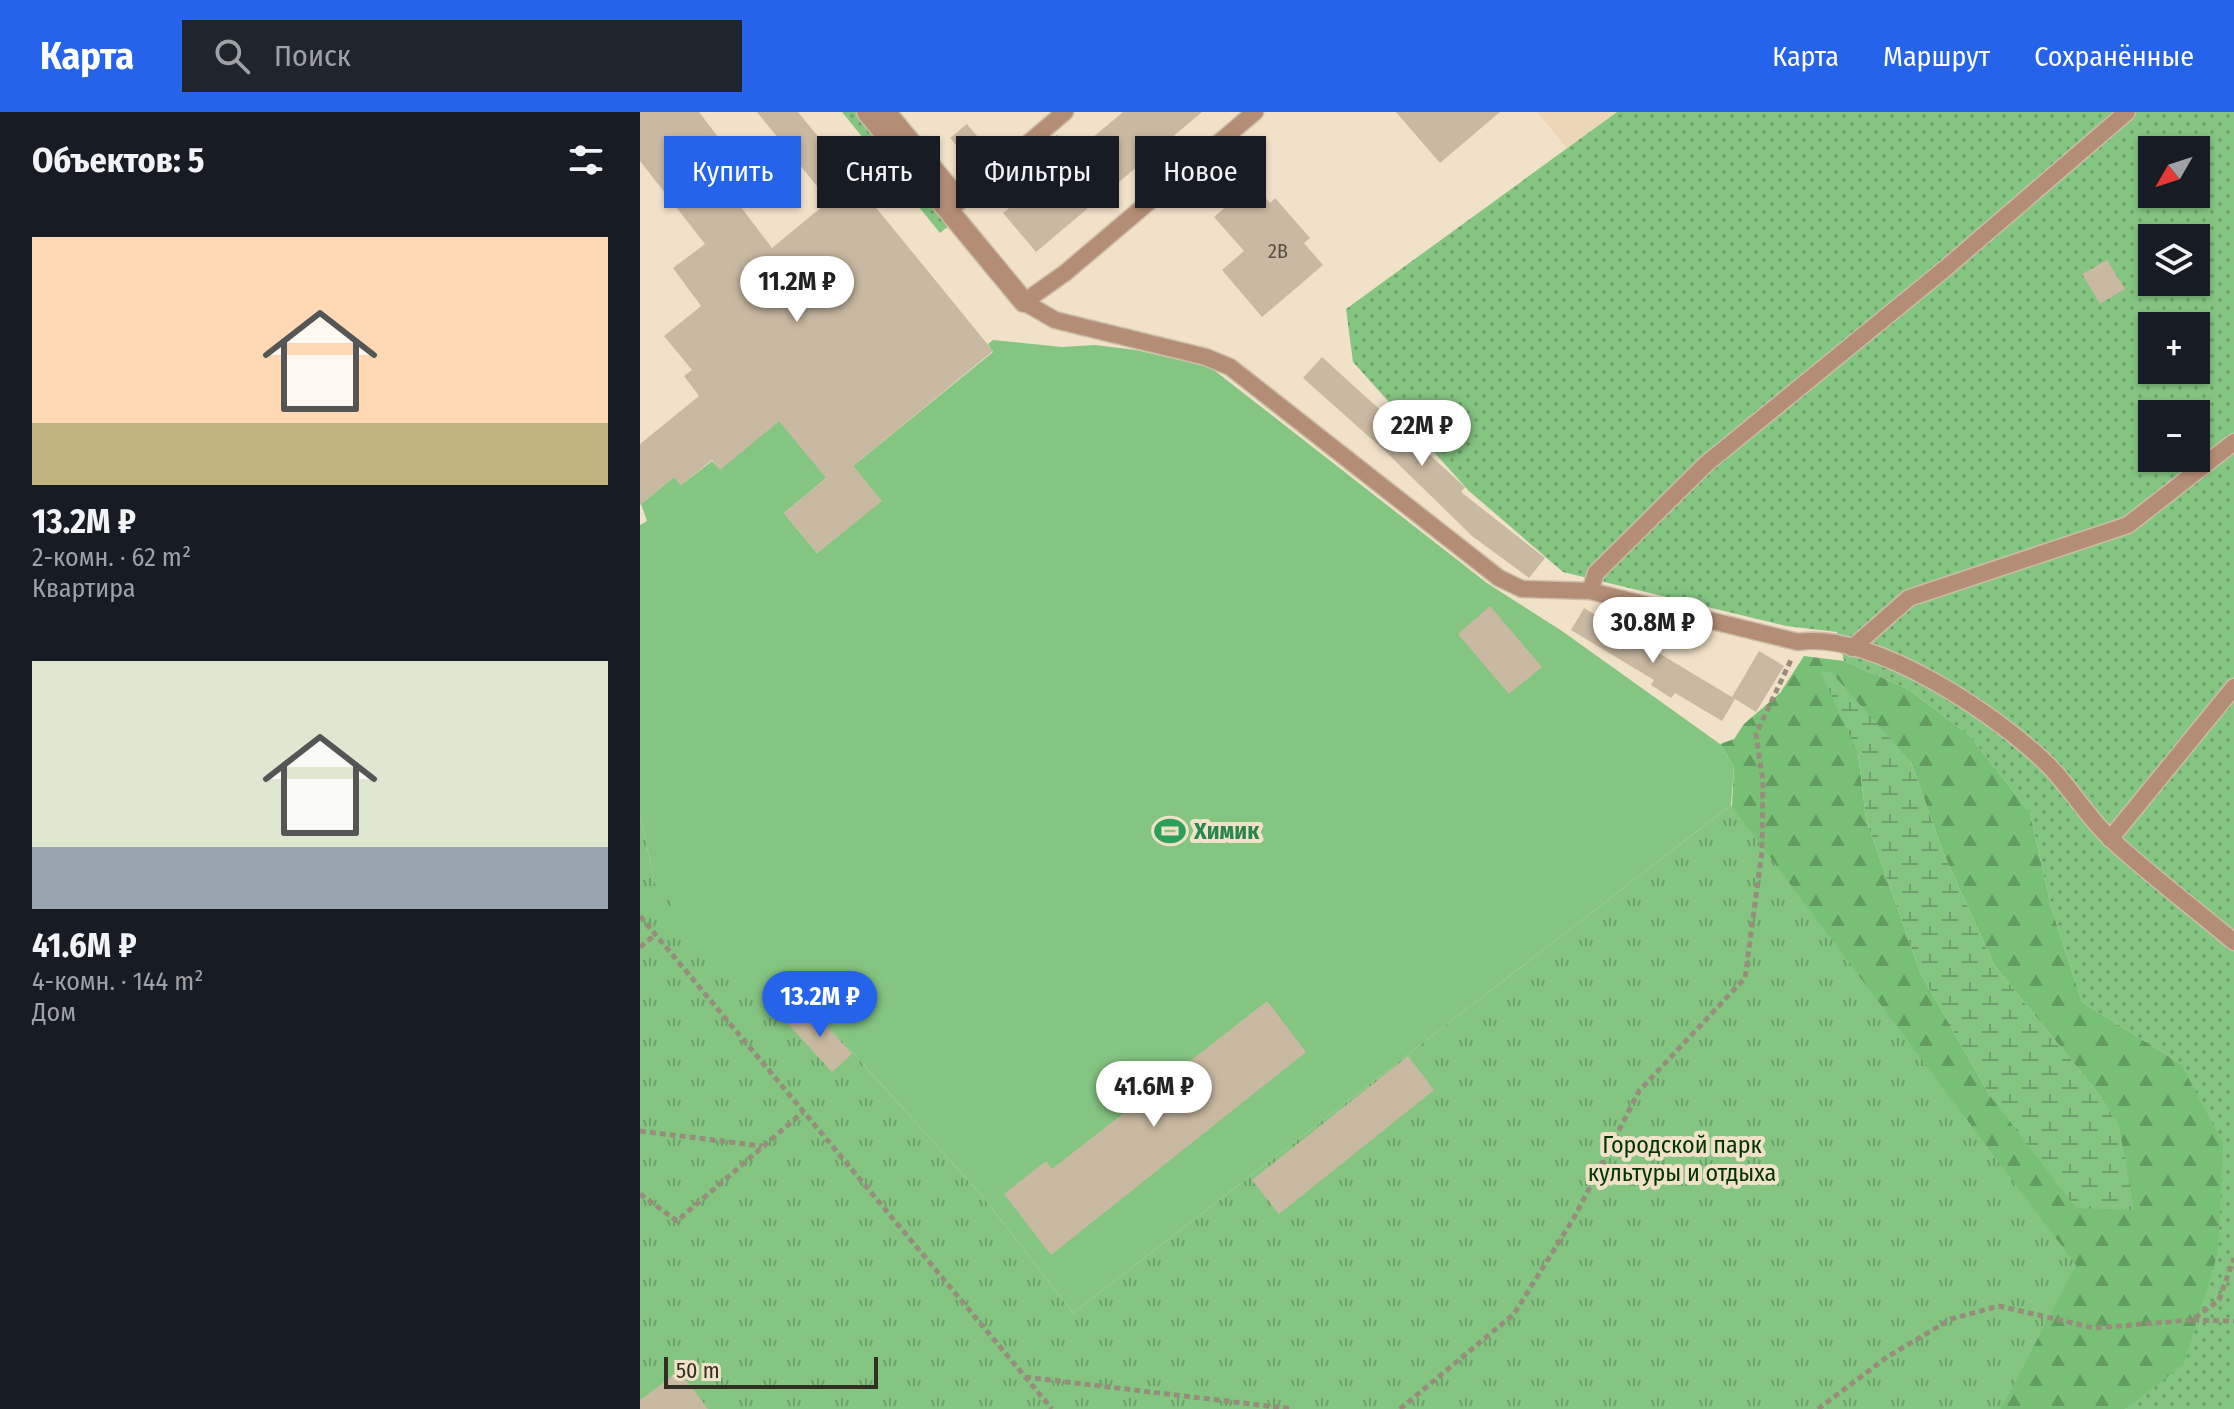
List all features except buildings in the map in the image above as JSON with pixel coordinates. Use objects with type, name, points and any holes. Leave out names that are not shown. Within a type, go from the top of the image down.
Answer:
[{"type":"street","points":[[867,112],[954,206],[1024,302]]},
{"type":"lane","points":[[888,112],[954,206],[1065,112]]},
{"type":"lane","points":[[1255,112],[1065,273],[1024,302],[1055,320],[1206,357],[1230,367],[1499,578],[1522,589],[1590,591],[1798,642],[1818,639],[1922,674],[2009,728],[2053,771],[2110,839],[2234,942]]},
{"type":"lane","points":[[1590,591],[1596,573],[1706,464],[1947,267],[2127,112]]},
{"type":"lane","points":[[1852,648],[1909,598],[2128,525],[2234,442]]},
{"type":"lane","points":[[2110,839],[2234,687]]},
{"type":"path","points":[[1400,1409],[1514,1314],[1575,1216],[1639,1091],[1745,978],[1762,851],[1763,782],[1756,734],[1798,642]]},
{"type":"path","points":[[640,916],[1052,1409]]},
{"type":"path","points":[[640,947],[655,935]]},
{"type":"path","points":[[640,1194],[677,1221],[803,1112]]},
{"type":"path","points":[[640,1131],[763,1147]]},
{"type":"path","points":[[2192,1320],[2219,1300],[2234,1258]]},
{"type":"path","points":[[1818,1409],[1887,1357],[1951,1319],[1999,1306],[2094,1328],[2192,1320],[2234,1321]]},
{"type":"path","points":[[1025,1377],[1293,1409]]},
{"type":"shaded area","points":[[1537,112],[1616,112],[1567,148]]},
{"type":"green space","points":[[842,112],[858,112],[878,136],[861,136]]},
{"type":"green space","points":[[1617,112],[2234,112],[2234,1409],[2125,1409],[2147,1390],[2181,1064],[2082,1002],[2051,907],[2030,813],[1970,736],[1908,689],[1844,661],[1837,632],[1786,626],[1563,572],[1469,491],[1353,362],[1346,309]]},
{"type":"green space","points":[[920,208],[936,208],[950,225],[940,233]]},
{"type":"green space","name":"Химик","points":[[993,340],[1136,350],[1210,367],[1487,583],[1562,631],[1720,744],[1734,767],[1731,805],[1073,1313],[983,1197],[809,1004],[786,1022],[730,974],[655,883],[640,815],[640,525],[647,521],[641,504],[674,477],[681,485],[712,461],[720,469],[801,403],[826,478],[784,513],[817,553],[881,501],[853,466],[993,352],[988,344]]},
{"type":"green space","points":[[1804,656],[1844,661],[1908,689],[1970,736],[2030,813],[2051,907],[2082,1002],[2181,1064],[2223,1144],[2218,1252],[2184,1364],[2125,1409],[1701,1409],[1734,767],[1720,744],[1734,739],[1744,724],[1780,693]],"holes":[[[1858,753],[1911,762],[1943,852],[1994,965],[2097,1092],[2119,1126],[1990,1096],[1920,972],[1866,819]]]},
{"type":"green space","points":[[1830,671],[1911,762],[1943,852],[1994,965],[2097,1092],[2119,1126],[2134,1210],[2076,1208],[1990,1096],[1920,972],[1866,819],[1858,753],[1821,673]]},
{"type":"green space","name":"Городской парк культуры и отдыха","points":[[1731,805],[2076,1265],[2001,1409],[640,1409],[640,815],[655,883],[808,1003],[983,1197],[1073,1313]]},
{"type":"place","name":"Химик","points":[[1170,831]]}]
